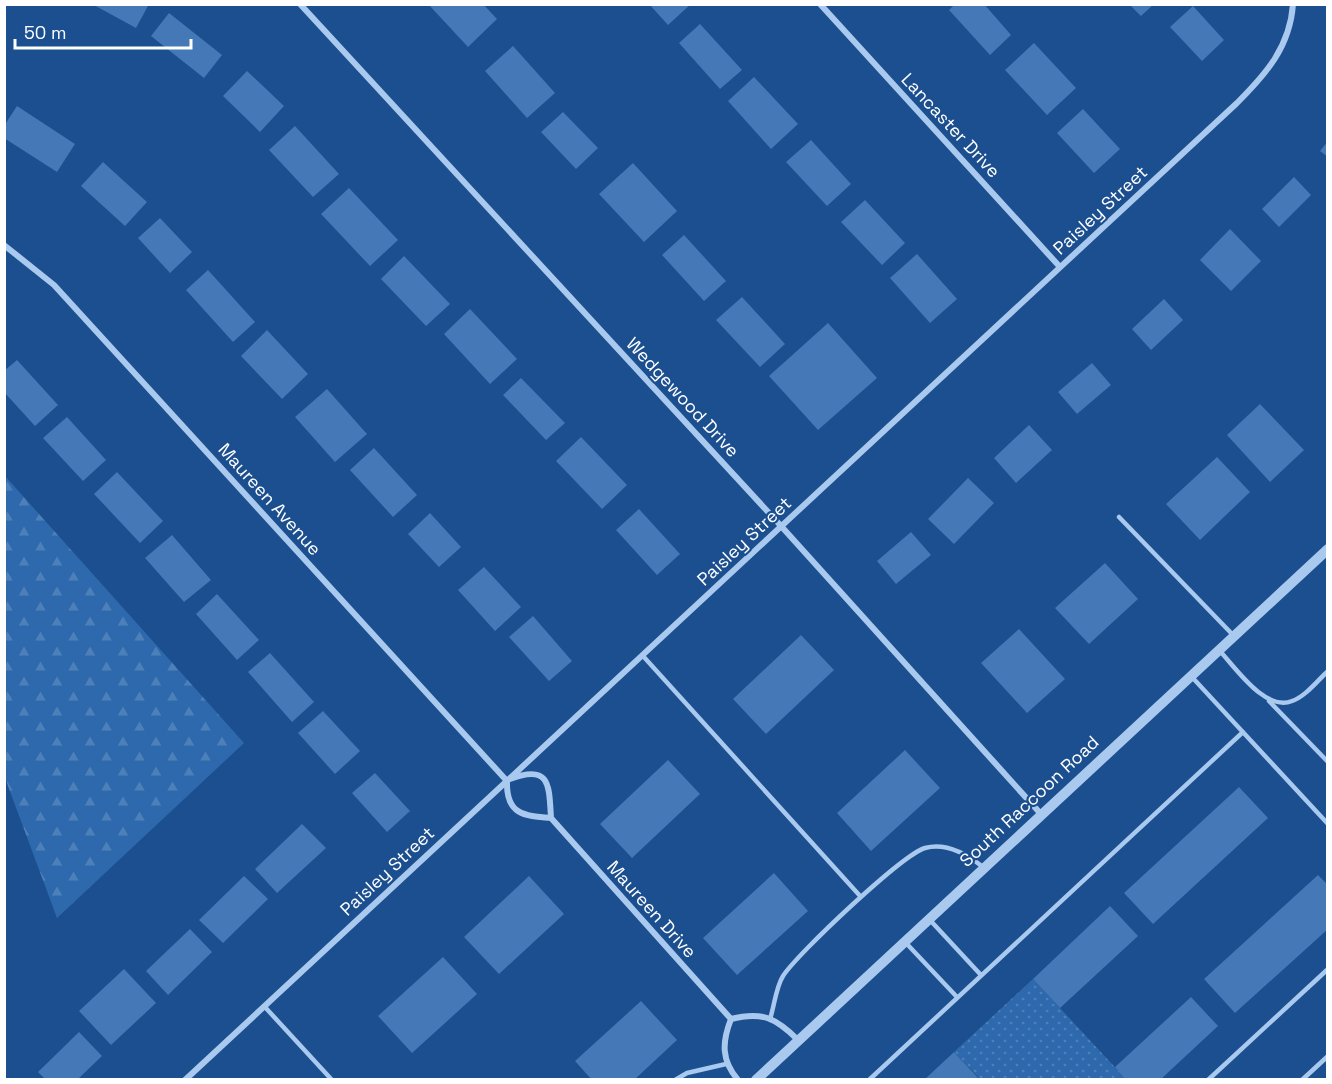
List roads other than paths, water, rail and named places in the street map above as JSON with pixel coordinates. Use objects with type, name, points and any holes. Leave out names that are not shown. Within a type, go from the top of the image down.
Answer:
[{"type":"street","name":"Wedgewood Drive","points":[[300,4],[781,526],[1040,813]]},
{"type":"street","name":"Lancaster Drive","points":[[820,4],[1060,267]]},
{"type":"street","name":"Paisley Street","points":[[185,1080],[643,656],[1264,75],[1281,50],[1288,34],[1293,5]]},
{"type":"street","name":"Maureen Avenue","points":[[4,244],[54,285],[507,781]]},
{"type":"street","name":"South Raccoon Road","points":[[756,1080],[1040,813],[1328,549]]},
{"type":"street","points":[[528,773],[537,773],[549,789],[551,818],[527,817],[516,810],[506,794],[507,781],[528,773]]},
{"type":"street","name":"Maureen Drive","points":[[551,818],[731,1019]]},
{"type":"street","points":[[738,1080],[726,1064],[725,1035],[731,1019],[750,1014],[770,1019],[781,1024],[798,1040]]},
{"type":"lane","points":[[1119,518],[1233,635]]},
{"type":"lane","points":[[1218,648],[1261,695],[1275,702],[1289,702],[1302,695],[1328,671]]},
{"type":"lane","points":[[643,656],[861,897]]},
{"type":"lane","points":[[1190,675],[1328,825]]},
{"type":"lane","points":[[1267,698],[1328,762]]},
{"type":"lane","points":[[869,1080],[956,996],[1243,732]]},
{"type":"lane","points":[[770,1019],[782,977],[861,897],[909,855],[926,847],[965,853],[983,867]]},
{"type":"lane","points":[[928,918],[980,974]]},
{"type":"lane","points":[[904,940],[956,996]]},
{"type":"lane","points":[[1208,1080],[1328,969]]},
{"type":"lane","points":[[264,1006],[332,1080]]},
{"type":"lane","points":[[1302,1080],[1328,1056]]},
{"type":"lane","points":[[675,1080],[687,1073],[726,1064]]}]
